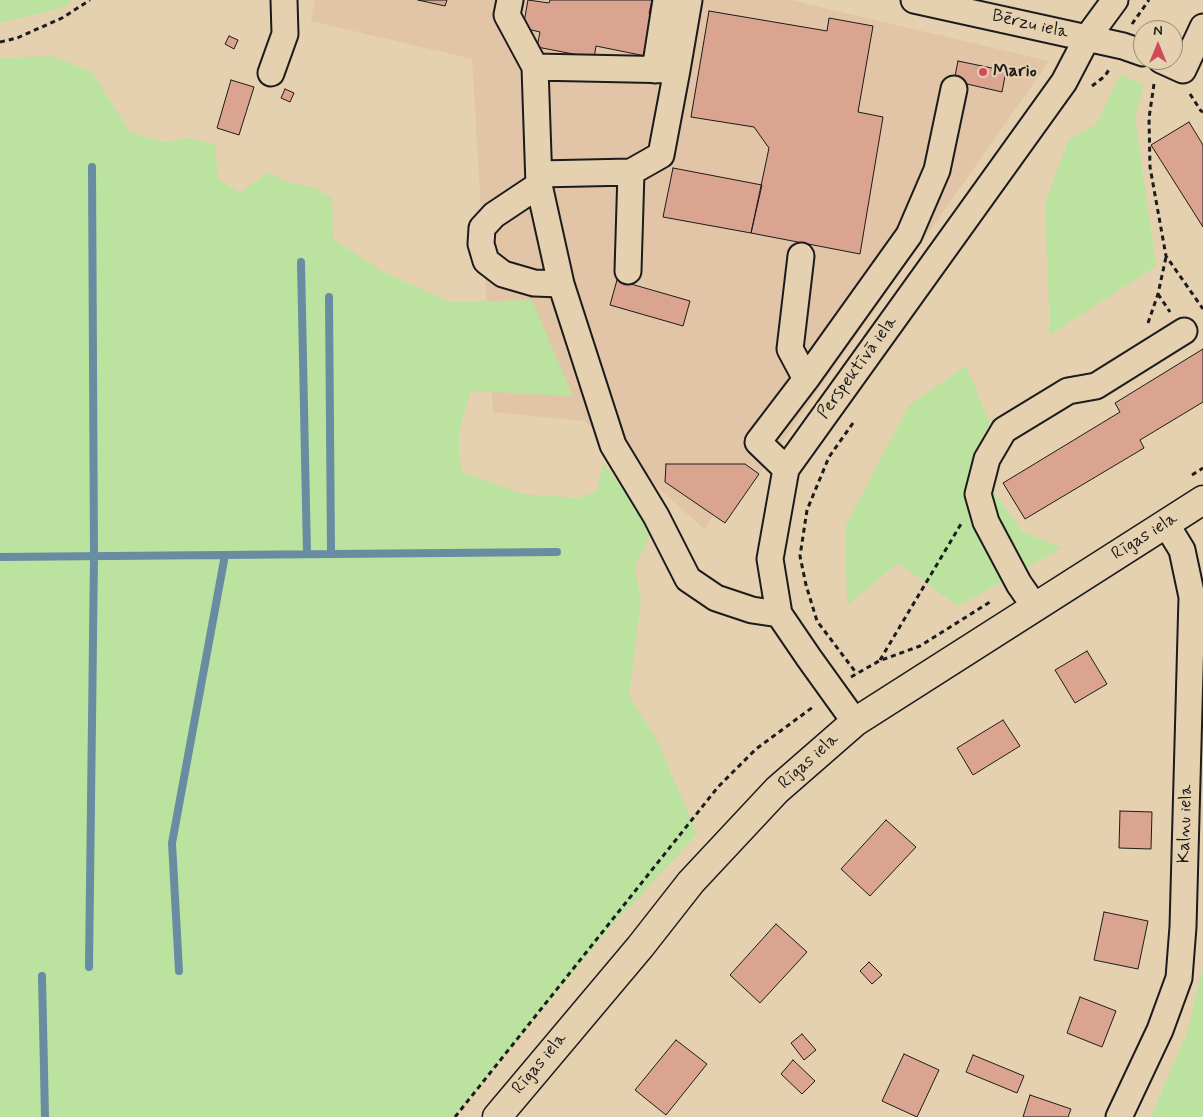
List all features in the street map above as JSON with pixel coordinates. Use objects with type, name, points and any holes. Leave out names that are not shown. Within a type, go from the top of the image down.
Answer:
[{"type":"main road","name":"Rīgas iela","points":[[497,1117],[640,947],[691,882],[777,790],[855,722],[1203,500]]},
{"type":"street","points":[[271,73],[285,34],[284,0]]},
{"type":"street","points":[[510,0],[507,15],[535,67],[539,180],[561,284],[614,446],[656,516],[688,579],[716,598],[752,610],[779,614]]},
{"type":"street","points":[[561,284],[534,283],[503,274],[486,261],[481,244],[482,228],[494,215],[539,180],[631,172],[661,155],[666,70],[666,0]]},
{"type":"street","points":[[666,70],[689,0]]},
{"type":"street","name":"Bērzu iela","points":[[914,0],[954,4],[1133,50]]},
{"type":"street","name":"Perspektīvā iela","points":[[855,722],[779,614],[770,559],[786,469],[1064,82],[1087,38],[1115,0]]},
{"type":"street","points":[[1158,71],[1183,70],[1203,28]]},
{"type":"street","points":[[535,67],[666,70]]},
{"type":"street","points":[[786,469],[758,442],[806,379],[909,235],[937,170],[954,90]]},
{"type":"street","points":[[628,270],[631,172]]},
{"type":"street","points":[[801,256],[790,349],[806,379]]},
{"type":"street","points":[[1035,607],[1019,584],[986,522],[978,494],[988,459],[1004,430],[1068,391],[1096,386],[1184,331]]},
{"type":"street","name":"Kalnu iela","points":[[1119,1117],[1160,1030],[1179,978],[1182,935],[1192,597],[1182,550],[1166,524]]},
{"type":"path","points":[[0,42],[17,38],[62,18],[90,0]]},
{"type":"path","points":[[1135,20],[1149,0]]},
{"type":"path","points":[[1087,90],[1133,50],[1130,27],[1133,23]]},
{"type":"path","points":[[1136,362],[1158,294],[1166,256],[1150,167],[1149,118],[1158,71]]},
{"type":"path","points":[[1166,256],[1203,309]]},
{"type":"path","points":[[856,418],[829,457],[807,510],[800,556],[806,585],[817,621],[857,674]]},
{"type":"path","points":[[879,661],[978,494]]},
{"type":"path","points":[[454,1117],[718,787],[756,748],[814,706],[831,689]]},
{"type":"shaded area","points":[[315,0],[790,0],[1049,61],[725,523],[714,515],[704,529],[584,421],[493,412],[472,59],[311,21]]},
{"type":"green space","points":[[0,0],[71,0],[66,7],[0,23]]},
{"type":"green space","points":[[51,56],[92,72],[130,132],[163,142],[189,138],[215,144],[218,179],[240,193],[268,172],[287,182],[316,188],[332,198],[333,239],[382,271],[450,302],[532,300],[573,396],[471,391],[459,431],[459,453],[462,472],[522,494],[579,498],[597,491],[603,463],[653,528],[635,567],[641,601],[629,696],[657,740],[697,834],[625,910],[454,1117],[0,1117],[0,58]]},
{"type":"green space","points":[[1120,75],[1144,84],[1135,117],[1156,266],[1050,335],[1045,203],[1069,139],[1097,124]]},
{"type":"green space","points":[[966,366],[990,423],[971,459],[1022,531],[1062,548],[958,606],[898,563],[847,605],[845,527],[909,405]]},
{"type":"green space","points":[[1203,966],[1203,1117],[1151,1117],[1188,1030]]},
{"type":"building","points":[[418,0],[447,0],[445,6]]},
{"type":"building","points":[[528,0],[549,3],[550,0],[652,0],[649,14],[658,15],[650,57],[596,46],[594,58],[537,47],[540,32],[523,28]]},
{"type":"building","points":[[709,11],[827,31],[829,18],[873,26],[858,112],[883,117],[860,254],[751,233],[769,148],[754,127],[691,117]]},
{"type":"building","points":[[229,36],[238,40],[234,49],[225,44]]},
{"type":"building","points":[[958,61],[1006,71],[1002,92],[954,81]]},
{"type":"building","points":[[231,80],[254,87],[239,135],[217,128]]},
{"type":"building","points":[[285,89],[294,93],[290,102],[281,98]]},
{"type":"building","points":[[1189,122],[1203,145],[1203,227],[1151,145]]},
{"type":"building","points":[[673,168],[762,185],[751,233],[663,217]]},
{"type":"building","points":[[617,280],[690,301],[683,326],[610,305]]},
{"type":"building","points":[[1203,349],[1203,402],[1140,440],[1144,448],[1025,519],[1003,483],[1120,412],[1115,403]]},
{"type":"building","points":[[666,464],[745,464],[759,474],[725,523],[665,482]]},
{"type":"building","points":[[1087,651],[1107,684],[1075,703],[1055,670]]},
{"type":"building","points":[[1003,720],[1020,746],[973,775],[957,748]]},
{"type":"building","points":[[1120,811],[1152,812],[1151,849],[1119,848]]},
{"type":"building","points":[[886,820],[916,847],[870,896],[841,869]]},
{"type":"building","points":[[1104,912],[1148,921],[1138,969],[1094,960]]},
{"type":"building","points":[[776,924],[807,952],[760,1003],[730,975]]},
{"type":"building","points":[[869,962],[882,975],[872,984],[860,971]]},
{"type":"building","points":[[1080,997],[1116,1011],[1102,1047],[1067,1033]]},
{"type":"building","points":[[802,1034],[816,1050],[804,1060],[791,1043]]},
{"type":"building","points":[[676,1040],[707,1064],[666,1115],[635,1090]]},
{"type":"building","points":[[904,1054],[939,1070],[917,1117],[882,1101]]},
{"type":"building","points":[[973,1055],[1024,1076],[1017,1093],[966,1072]]},
{"type":"building","points":[[793,1060],[815,1081],[802,1094],[781,1074]]},
{"type":"building","points":[[1030,1095],[1071,1109],[1068,1117],[1023,1117]]},
{"type":"waterway","points":[[89,967],[94,556],[92,167]]},
{"type":"waterway","points":[[301,262],[307,554]]},
{"type":"waterway","points":[[329,297],[331,554]]},
{"type":"waterway","points":[[0,557],[557,552]]},
{"type":"waterway","points":[[179,971],[172,843],[225,555]]},
{"type":"waterway","points":[[42,976],[45,1117]]},
{"type":"place","name":"Mario","points":[[983,72]]}]
